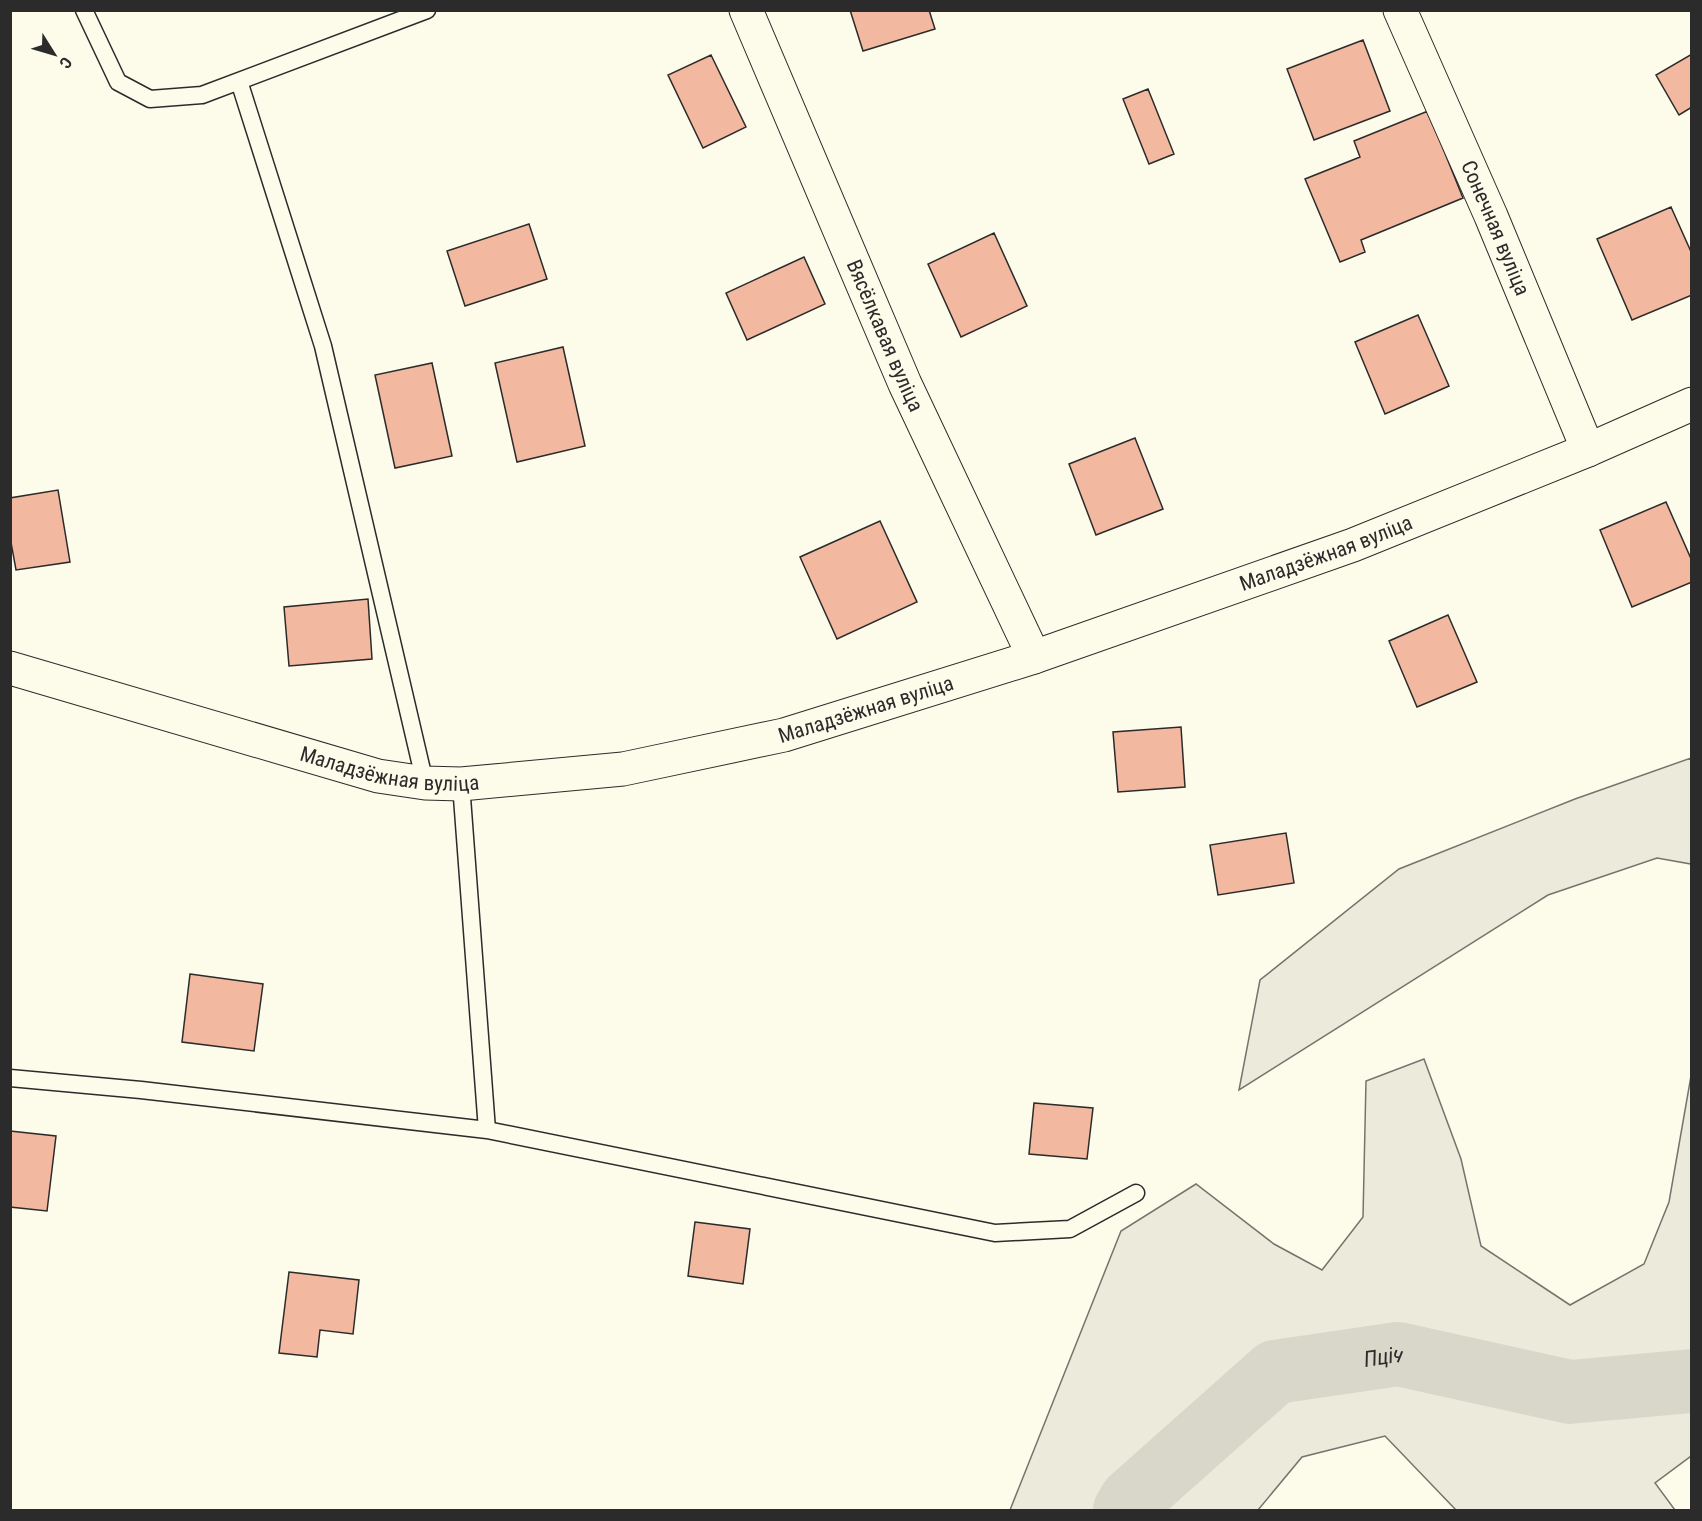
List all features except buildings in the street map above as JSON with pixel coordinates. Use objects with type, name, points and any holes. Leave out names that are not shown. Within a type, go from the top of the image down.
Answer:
[{"type":"street","name":"Вясёлкавая вуліца","points":[[746,10],[905,384],[1034,657]]},
{"type":"street","name":"Сонечная вуліца","points":[[1400,10],[1491,216],[1587,450]]},
{"type":"street","name":"Маладзёжная вуліца","points":[[10,668],[378,776],[425,783],[461,784],[623,769],[784,735],[1034,657],[1353,544],[1587,450],[1692,404]]},
{"type":"lane","points":[[84,10],[118,82],[150,99],[202,95],[427,10]]},
{"type":"lane","points":[[239,81],[323,346],[425,783]]},
{"type":"lane","points":[[461,784],[487,1130]]},
{"type":"lane","points":[[10,1078],[487,1130],[995,1233],[1070,1229],[1136,1193]]},
{"type":"shaded area","points":[[1691,758],[1691,864],[1657,858],[1548,895],[1239,1090],[1260,980],[1399,869],[1575,799]]},
{"type":"shaded area","points":[[1424,1059],[1461,1159],[1481,1246],[1570,1305],[1644,1264],[1669,1202],[1691,1076],[1691,1456],[1655,1483],[1675,1510],[1456,1510],[1385,1436],[1302,1457],[1258,1510],[1010,1510],[1121,1231],[1196,1184],[1274,1244],[1322,1270],[1363,1217],[1366,1081]]},
{"type":"waterway","name":"Пціч","points":[[1125,1510],[1131,1500],[1275,1372],[1398,1354],[1570,1392],[1692,1381]]}]
